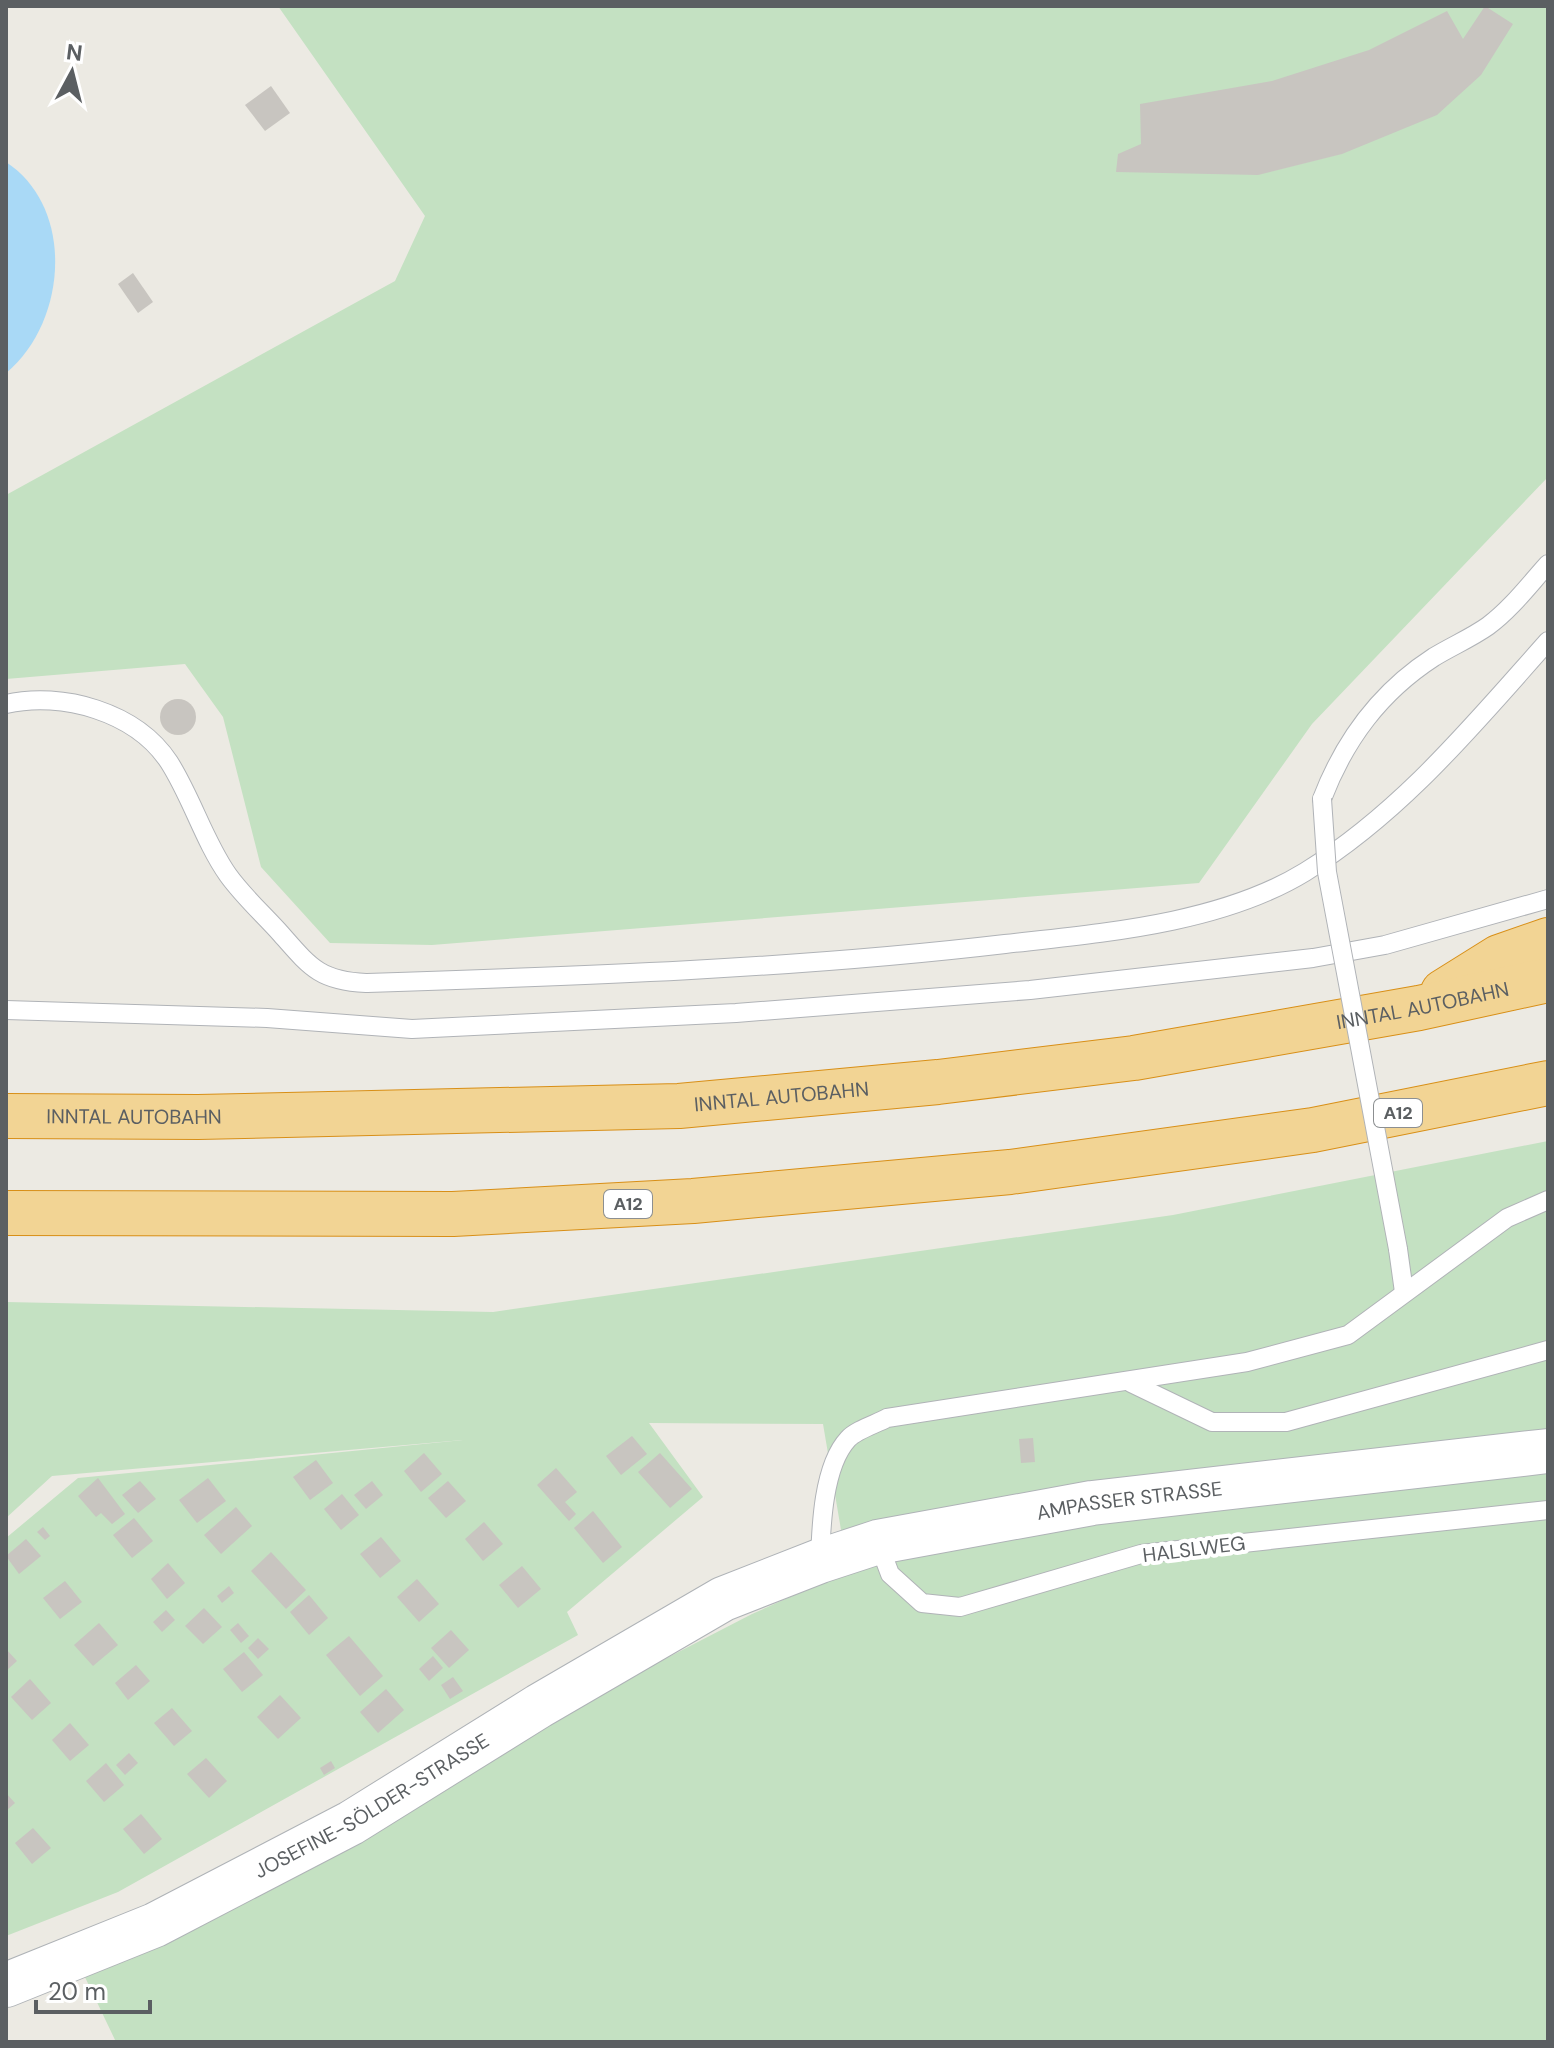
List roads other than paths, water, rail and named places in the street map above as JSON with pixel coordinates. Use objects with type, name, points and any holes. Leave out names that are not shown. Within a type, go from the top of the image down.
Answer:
[{"type":"highway","points":[[1419,1008],[1499,957],[1548,940]]},
{"type":"highway","name":"INNTAL AUTOBAHN","points":[[6,1116],[198,1117],[679,1106],[938,1082],[1134,1058],[1419,1008],[1548,980]]},
{"type":"highway","name":"A12","points":[[6,1213],[453,1214],[693,1201],[1010,1172],[1313,1130],[1548,1083]]},
{"type":"main road","name":"AMPASSER STRASSE","points":[[723,1599],[878,1542],[1092,1503],[1548,1451]]},
{"type":"main road","name":"JOSEFINE-SÖLDER-STRASSE","points":[[6,1985],[155,1925],[351,1823],[539,1706],[723,1599]]},
{"type":"lane","points":[[1404,1292],[1327,872],[1322,799],[1335,764],[1355,730],[1387,693],[1432,658],[1488,626],[1548,564]]},
{"type":"lane","points":[[6,704],[55,702],[101,710],[138,731],[168,760],[228,875],[314,971],[339,982],[628,975],[891,958],[1126,930],[1247,900],[1305,872],[1419,785],[1548,641]]},
{"type":"lane","points":[[6,1010],[267,1018],[350,1027],[412,1029],[736,1013],[1030,990],[1313,958],[1385,945],[1548,899]]},
{"type":"lane","points":[[820,1561],[822,1520],[831,1473],[848,1439],[887,1418],[1131,1383],[1247,1362],[1348,1335],[1507,1218],[1548,1200]]},
{"type":"lane","points":[[1131,1383],[1212,1422],[1286,1422],[1548,1350]]},
{"type":"lane","name":"HALSLWEG","points":[[878,1542],[890,1574],[922,1603],[960,1607],[1141,1554],[1548,1510]]},
{"type":"water","points":[[6,162],[29,182],[44,207],[53,236],[55,266],[51,296],[42,325],[26,351],[6,373]]}]
